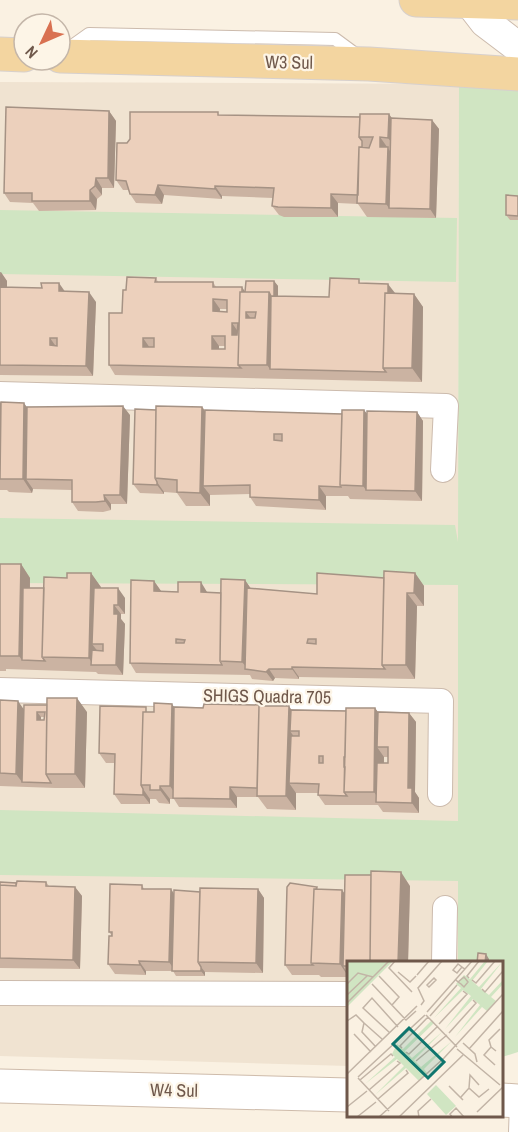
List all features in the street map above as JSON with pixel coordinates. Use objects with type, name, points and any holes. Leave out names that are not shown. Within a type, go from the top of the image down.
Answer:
[{"type":"main road","points":[[416,0],[518,3]]},
{"type":"main road","name":"W3 Sul","points":[[72,56],[369,64],[518,74]]},
{"type":"main road","name":"W4 Sul","points":[[0,1086],[347,1095]]},
{"type":"street","points":[[469,1],[491,27],[518,47]]},
{"type":"street","points":[[0,394],[446,406],[443,470]]},
{"type":"street","name":"SHIGS Quadra 705","points":[[0,690],[441,701],[440,795]]},
{"type":"street","points":[[444,961],[445,908]]},
{"type":"street","points":[[0,993],[347,994]]},
{"type":"shaded area","points":[[0,82],[459,84],[458,961],[347,961],[347,1066],[0,1056]]},
{"type":"green space","points":[[459,84],[518,90],[518,1052],[503,1057],[503,961],[458,961],[458,881],[0,875],[0,810],[458,821],[458,585],[0,583],[0,518],[455,525],[458,542]]},
{"type":"green space","points":[[0,210],[457,218],[456,282],[0,274]]},
{"type":"building","points":[[6,107],[109,111],[108,178],[96,178],[95,186],[90,190],[90,201],[32,201],[32,193],[4,193]]},
{"type":"building","points":[[130,112],[218,112],[218,115],[360,117],[359,137],[362,147],[359,147],[358,195],[331,194],[331,208],[272,206],[274,188],[215,186],[215,189],[158,185],[155,195],[130,194],[126,181],[116,180],[117,143],[127,143],[130,139]]},
{"type":"building","points":[[360,114],[389,114],[388,138],[380,137],[380,147],[388,147],[386,204],[357,203],[359,147],[369,148],[373,137],[359,137]]},
{"type":"building","points":[[391,118],[432,120],[430,209],[389,208]]},
{"type":"building","points":[[506,195],[518,196],[518,216],[506,215]]},
{"type":"building","points":[[0,272],[1,287],[42,288],[41,283],[59,283],[59,291],[89,292],[86,366],[0,365]],"holes":[[[50,338],[57,338],[57,346],[50,345]]]},
{"type":"building","points":[[127,277],[156,278],[155,282],[213,282],[213,287],[242,287],[238,365],[241,368],[109,365],[109,313],[122,313],[123,290],[126,290]],"holes":[[[213,299],[227,300],[227,312],[213,311]],[[232,323],[238,323],[237,335],[232,335]],[[212,336],[225,336],[225,349],[212,349]],[[143,338],[154,338],[154,347],[143,347]]]},
{"type":"building","points":[[330,278],[359,279],[359,283],[388,284],[388,293],[385,293],[383,368],[386,372],[270,369],[271,296],[329,297]]},
{"type":"building","points":[[246,281],[274,281],[274,296],[271,296],[269,292],[245,292]]},
{"type":"building","points":[[240,292],[269,292],[267,365],[238,365]],"holes":[[[246,312],[256,312],[255,318],[246,318]]]},
{"type":"building","points":[[385,293],[414,294],[412,368],[383,368]]},
{"type":"building","points":[[1,402],[24,403],[23,479],[0,479]]},
{"type":"building","points":[[0,403],[1,403],[0,452]]},
{"type":"building","points":[[123,406],[120,495],[104,495],[105,501],[72,502],[72,480],[26,479],[27,407]]},
{"type":"building","points":[[156,406],[202,407],[200,493],[177,492],[177,480],[155,478]]},
{"type":"building","points":[[135,409],[156,410],[155,478],[157,485],[133,484]]},
{"type":"building","points":[[205,410],[342,414],[341,487],[319,486],[319,500],[250,497],[250,485],[203,486]],"holes":[[[274,434],[282,434],[282,441],[274,440]]]},
{"type":"building","points":[[342,410],[364,410],[363,486],[340,485]]},
{"type":"building","points":[[367,411],[417,412],[415,491],[366,490]]},
{"type":"building","points":[[0,564],[21,564],[19,656],[0,656]]},
{"type":"building","points":[[384,571],[415,573],[414,593],[407,593],[406,665],[382,665]]},
{"type":"building","points":[[67,573],[91,573],[89,658],[42,657],[44,577],[67,578]]},
{"type":"building","points":[[317,573],[384,578],[382,665],[385,669],[292,667],[292,669],[269,669],[266,672],[245,669],[247,588],[317,594]],"holes":[[[308,639],[316,639],[316,644],[307,643]]]},
{"type":"building","points":[[221,579],[245,580],[242,662],[220,661]]},
{"type":"building","points":[[131,580],[154,581],[154,591],[178,592],[178,582],[201,582],[201,592],[221,593],[220,661],[222,665],[130,663]],"holes":[[[176,639],[185,640],[184,643],[176,643]]]},
{"type":"building","points":[[23,588],[44,588],[42,657],[45,661],[22,660]]},
{"type":"building","points":[[94,588],[118,588],[118,605],[114,605],[114,614],[118,614],[116,665],[91,665],[92,650],[103,651],[103,644],[92,644]]},
{"type":"building","points":[[47,698],[77,698],[75,774],[46,774]]},
{"type":"building","points":[[0,700],[18,701],[16,774],[0,773]]},
{"type":"building","points":[[154,703],[172,704],[170,786],[160,786],[160,790],[150,790],[150,785],[141,785],[143,712],[154,712]]},
{"type":"building","points":[[204,704],[262,705],[259,706],[257,788],[230,787],[230,799],[173,798],[174,707],[203,708]]},
{"type":"building","points":[[24,705],[47,705],[46,774],[51,783],[22,782]],"holes":[[[37,712],[45,712],[44,720],[37,720]]]},
{"type":"building","points":[[100,706],[146,707],[146,712],[143,712],[141,785],[143,795],[114,794],[115,754],[99,753]]},
{"type":"building","points":[[259,706],[289,706],[286,796],[257,796]]},
{"type":"building","points":[[346,708],[375,708],[374,792],[344,792]]},
{"type":"building","points":[[291,710],[346,711],[344,792],[347,796],[318,795],[319,784],[289,783],[291,736],[299,736],[299,731],[290,731]],"holes":[[[319,756],[323,756],[323,763],[319,763]]]},
{"type":"building","points":[[378,712],[409,713],[408,788],[412,788],[412,803],[376,802],[377,763],[388,763],[388,747],[377,747]]},
{"type":"building","points":[[371,871],[401,872],[398,961],[370,961]]},
{"type":"building","points":[[345,875],[371,875],[370,961],[347,961],[347,966],[343,966]]},
{"type":"building","points":[[17,881],[46,882],[46,886],[75,887],[73,960],[0,958],[0,885],[16,886]]},
{"type":"building","points":[[0,882],[16,883],[16,886],[0,885]]},
{"type":"building","points":[[290,883],[317,887],[314,889],[311,963],[313,965],[285,965],[287,887]]},
{"type":"building","points":[[110,884],[142,885],[142,889],[171,889],[169,962],[139,961],[140,965],[108,964],[109,936],[112,936],[112,932],[109,932]]},
{"type":"building","points":[[200,888],[258,889],[256,963],[198,962]]},
{"type":"building","points":[[314,889],[342,890],[340,964],[311,963]]},
{"type":"building","points":[[174,890],[200,892],[198,962],[201,971],[172,971]]},
{"type":"building","points":[[478,953],[486,954],[485,961],[477,961]]}]
